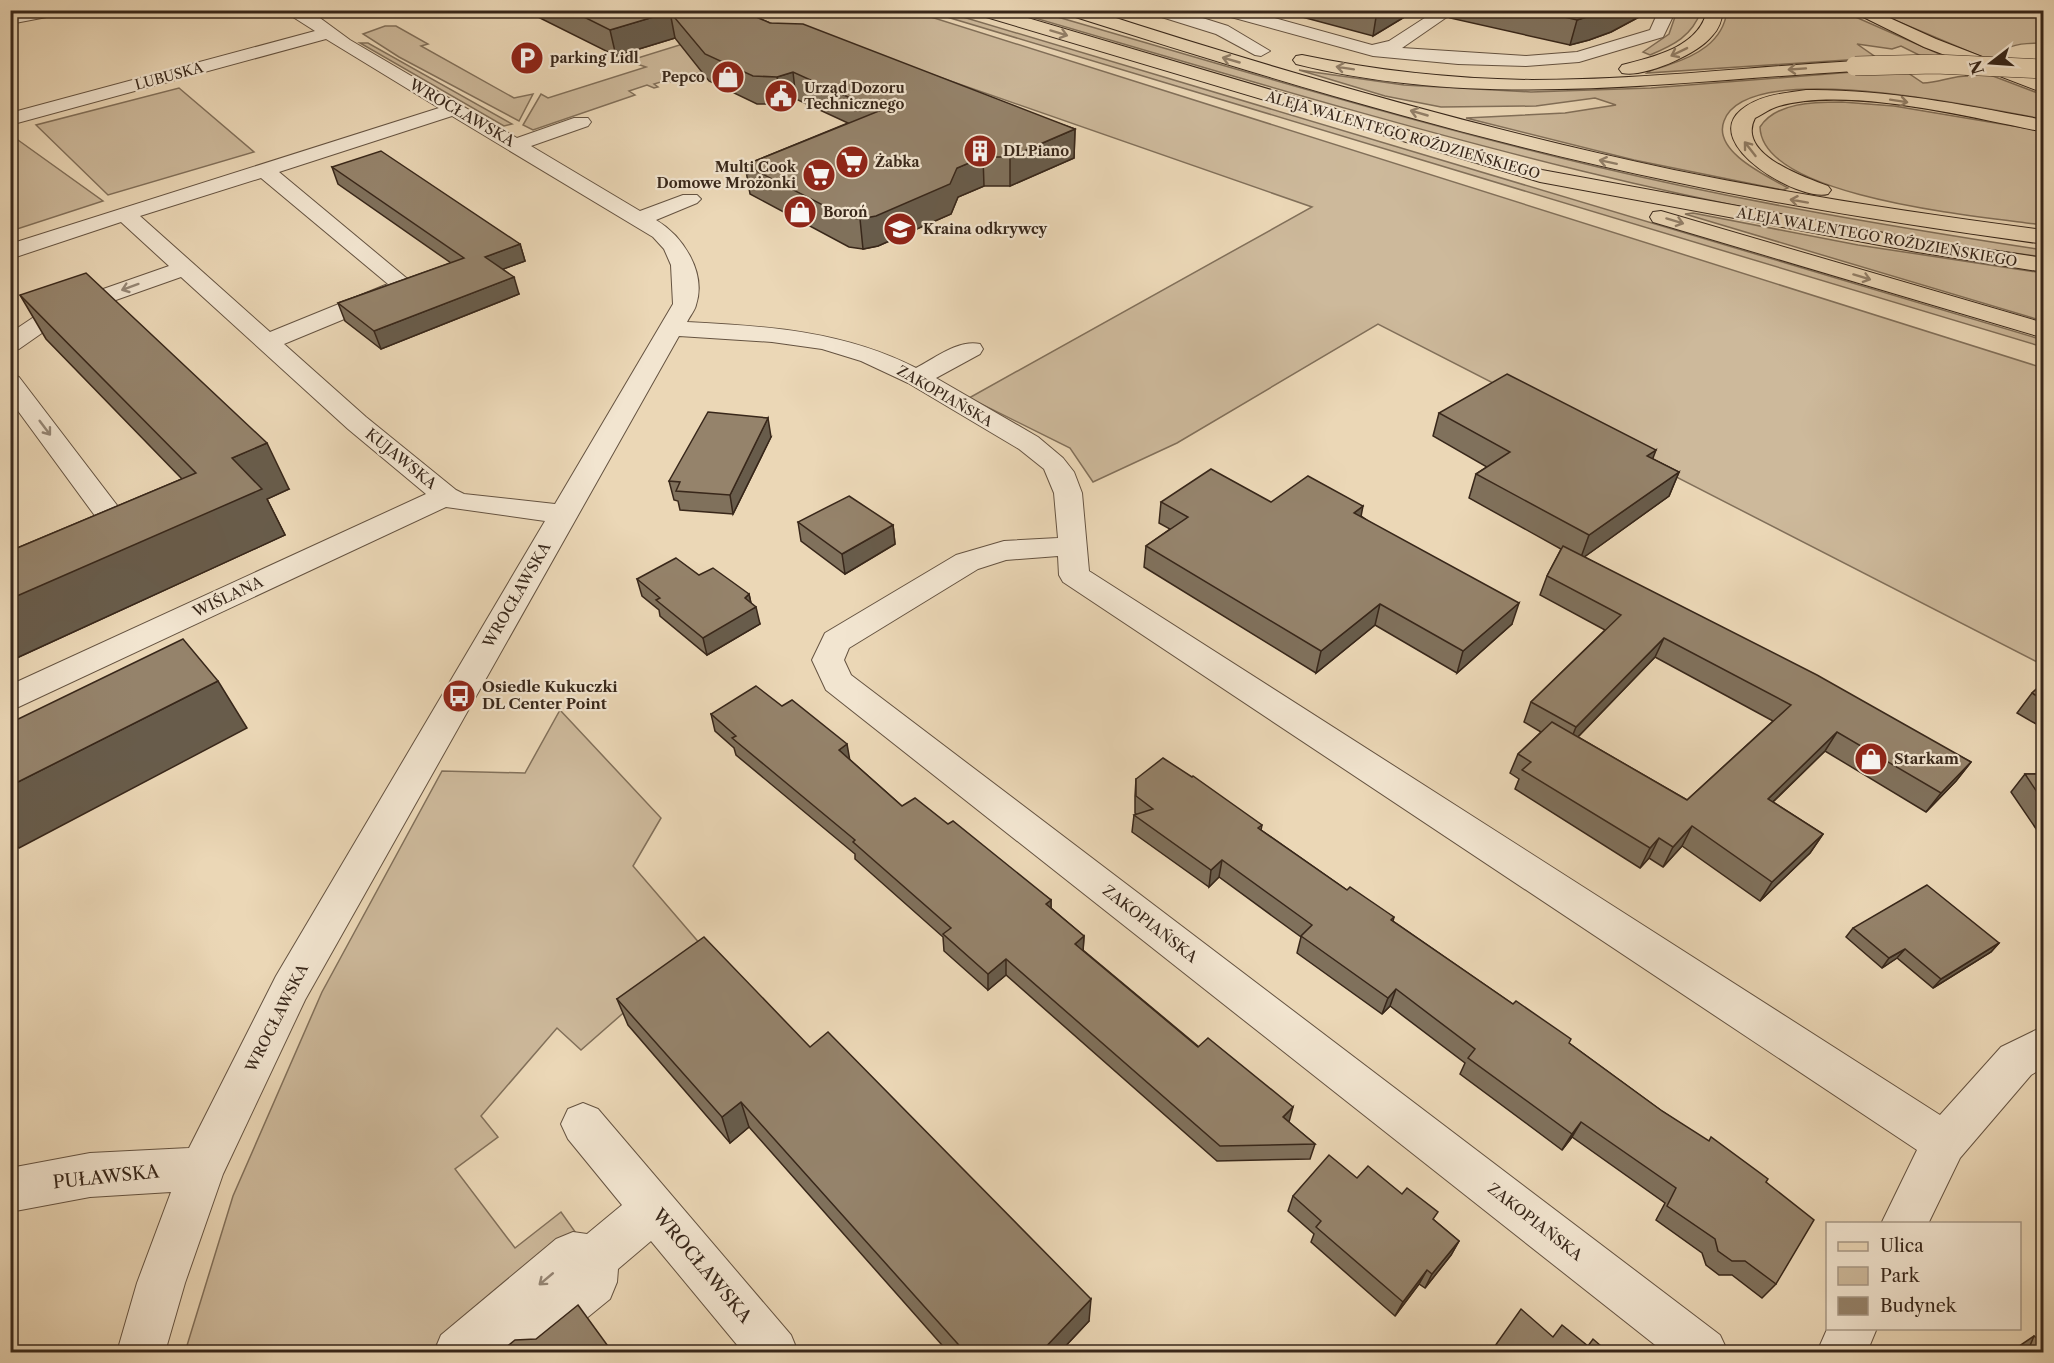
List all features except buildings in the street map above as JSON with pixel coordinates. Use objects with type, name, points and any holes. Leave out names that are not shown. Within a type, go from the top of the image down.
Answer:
[{"type":"main road","name":"ALEJA WALENTEGO ROŹDZIEŃSKIEGO","points":[[982,10],[1540,176],[1616,187],[1829,231],[2043,265]]},
{"type":"main road","name":"ALEJA WALENTEGO ROŹDZIEŃSKIEGO","points":[[1072,10],[1165,41],[1378,102],[1599,160],[1807,202],[1950,226],[2043,236]]},
{"type":"main road","points":[[1088,10],[1261,51],[1381,74],[1487,82],[1542,85],[1614,83],[1855,66],[1935,64],[2043,69]]},
{"type":"main road","points":[[1487,82],[1609,72],[1661,60],[1686,49],[1703,36],[1715,18],[1715,10]]},
{"type":"main road","points":[[1857,10],[1930,43],[2043,88]]},
{"type":"main road","points":[[2043,126],[1891,100],[1837,95],[1774,101],[1750,113],[1742,122],[1743,140],[1751,152],[1762,163],[1797,182],[1865,201],[2043,236]]},
{"type":"main road","points":[[1540,176],[1654,215],[2043,331]]},
{"type":"street","points":[[10,19],[57,10]]},
{"type":"street","name":"WROCŁAWSKA","points":[[141,1353],[161,1283],[202,1169],[290,988],[685,304],[687,281],[684,267],[672,243],[641,218],[290,10]]},
{"type":"street","points":[[1158,10],[1222,30],[1261,51]]},
{"type":"street","points":[[1226,10],[1373,51],[1458,59],[1526,61],[1579,57],[1657,33],[1668,10]]},
{"type":"street","points":[[1373,51],[1395,45],[1449,10]]},
{"type":"street","name":"LUBUSKA","points":[[10,119],[328,33]]},
{"type":"street","points":[[10,252],[455,109]]},
{"type":"street","points":[[516,145],[581,123]]},
{"type":"street","points":[[264,170],[404,286],[267,342]]},
{"type":"street","points":[[641,218],[690,200]]},
{"type":"street","name":"KUJAWSKA","points":[[124,214],[357,423],[446,496],[458,502],[564,514]]},
{"type":"street","points":[[10,344],[54,314],[185,268]]},
{"type":"street","name":"ZAKOPIAŃSKA","points":[[672,328],[777,336],[835,346],[868,355],[918,377],[1044,454],[1061,473],[1069,500],[1074,575],[1944,1143]]},
{"type":"street","points":[[918,377],[971,349]]},
{"type":"street","points":[[10,381],[118,527],[75,546]]},
{"type":"street","name":"WIŚLANA","points":[[10,699],[446,496]]},
{"type":"street","name":"ZAKOPIAŃSKA","points":[[1071,546],[1005,551],[968,562],[836,641],[828,660],[838,682],[1703,1353]]},
{"type":"street","points":[[1905,1222],[1944,1143],[2016,1061],[2043,1045]]},
{"type":"street","name":"WROCŁAWSKA","points":[[583,1125],[774,1353]]},
{"type":"street","name":"PUŁAWSKA","points":[[10,1190],[90,1175],[202,1169]]},
{"type":"street","points":[[458,1353],[573,1256],[596,1257],[654,1208]]},
{"type":"street","points":[[507,1353],[593,1282],[596,1257]]},
{"type":"street","points":[[1841,1353],[1852,1330]]},
{"type":"green space","points":[[693,11],[912,11],[2043,368],[2043,665],[1378,324],[1177,443],[1093,482],[1070,448],[969,398],[1312,207],[816,34],[671,82],[667,80],[654,84],[658,87],[647,85],[629,91],[635,95],[533,130],[523,125],[541,94],[548,98],[646,67],[628,61],[699,39]]},
{"type":"green space","points":[[927,11],[943,11],[2043,340],[2043,347]]},
{"type":"green space","points":[[1011,11],[1037,11],[1386,112],[1598,167],[1709,192],[1820,213],[2043,250],[2043,257],[1811,220],[1582,171],[1367,114]]},
{"type":"green space","points":[[1677,11],[1701,11],[1693,27],[1681,39],[1650,55],[1643,52],[1669,34]]},
{"type":"green space","points":[[1727,11],[1842,11],[1944,56],[1921,56],[1901,46],[1892,49],[1857,44],[1877,58],[1647,73],[1688,57],[1706,46],[1720,31]]},
{"type":"green space","points":[[1873,11],[2043,11],[2043,43],[2016,45],[2001,52],[2009,59],[1982,57]]},
{"type":"green space","points":[[385,26],[396,26],[428,44],[421,46],[514,98],[533,94],[519,121],[399,57],[363,34]]},
{"type":"green space","points":[[360,43],[368,43],[512,124],[504,126]]},
{"type":"green space","points":[[1299,70],[1404,85],[1531,92],[1651,88],[1878,70],[1908,73],[1923,83],[1968,76],[1960,72],[1985,73],[2043,95],[2043,119],[1925,98],[1822,89],[1777,92],[1742,102],[1724,121],[1723,132],[1726,143],[1744,162],[1788,188],[1783,190],[1634,160],[1466,118],[1565,113],[1616,105],[1595,98],[1536,106],[1441,107],[1385,96]]},
{"type":"green space","points":[[179,88],[254,152],[108,195],[36,125]]},
{"type":"green space","points":[[1842,102],[1894,106],[2043,131],[2043,225],[1930,209],[1836,188],[1797,172],[1770,152],[1760,127],[1767,119],[1786,108],[1797,105]]},
{"type":"green space","points":[[11,135],[103,201],[11,231]]},
{"type":"green space","points":[[1693,213],[1858,245],[2043,273],[2043,321],[1685,214]]},
{"type":"green space","points":[[560,710],[661,818],[633,866],[701,945],[581,1050],[557,1028],[481,1116],[498,1137],[455,1169],[515,1248],[561,1212],[576,1233],[441,1339],[431,1352],[347,1352],[345,1347],[336,1352],[185,1352],[233,1196],[322,992],[442,771],[525,773]]},
{"type":"place","name":"parking Lidl","points":[[527,58]]},
{"type":"place","name":"Pepco","points":[[728,77]]},
{"type":"place","name":"Urząd Dozoru Technicznego","points":[[781,96]]},
{"type":"place","name":"DL Piano","points":[[980,151]]},
{"type":"place","name":"Żabka","points":[[852,162]]},
{"type":"place","name":"Multi Cook Domowe Mrożonki","points":[[819,175]]},
{"type":"place","name":"Boroń","points":[[800,212]]},
{"type":"place","name":"Kraina odkrywcy","points":[[900,229]]},
{"type":"place","name":"Osiedle Kukuczki DL Center Point","points":[[459,696]]},
{"type":"place","name":"Starkam","points":[[1871,759]]}]
